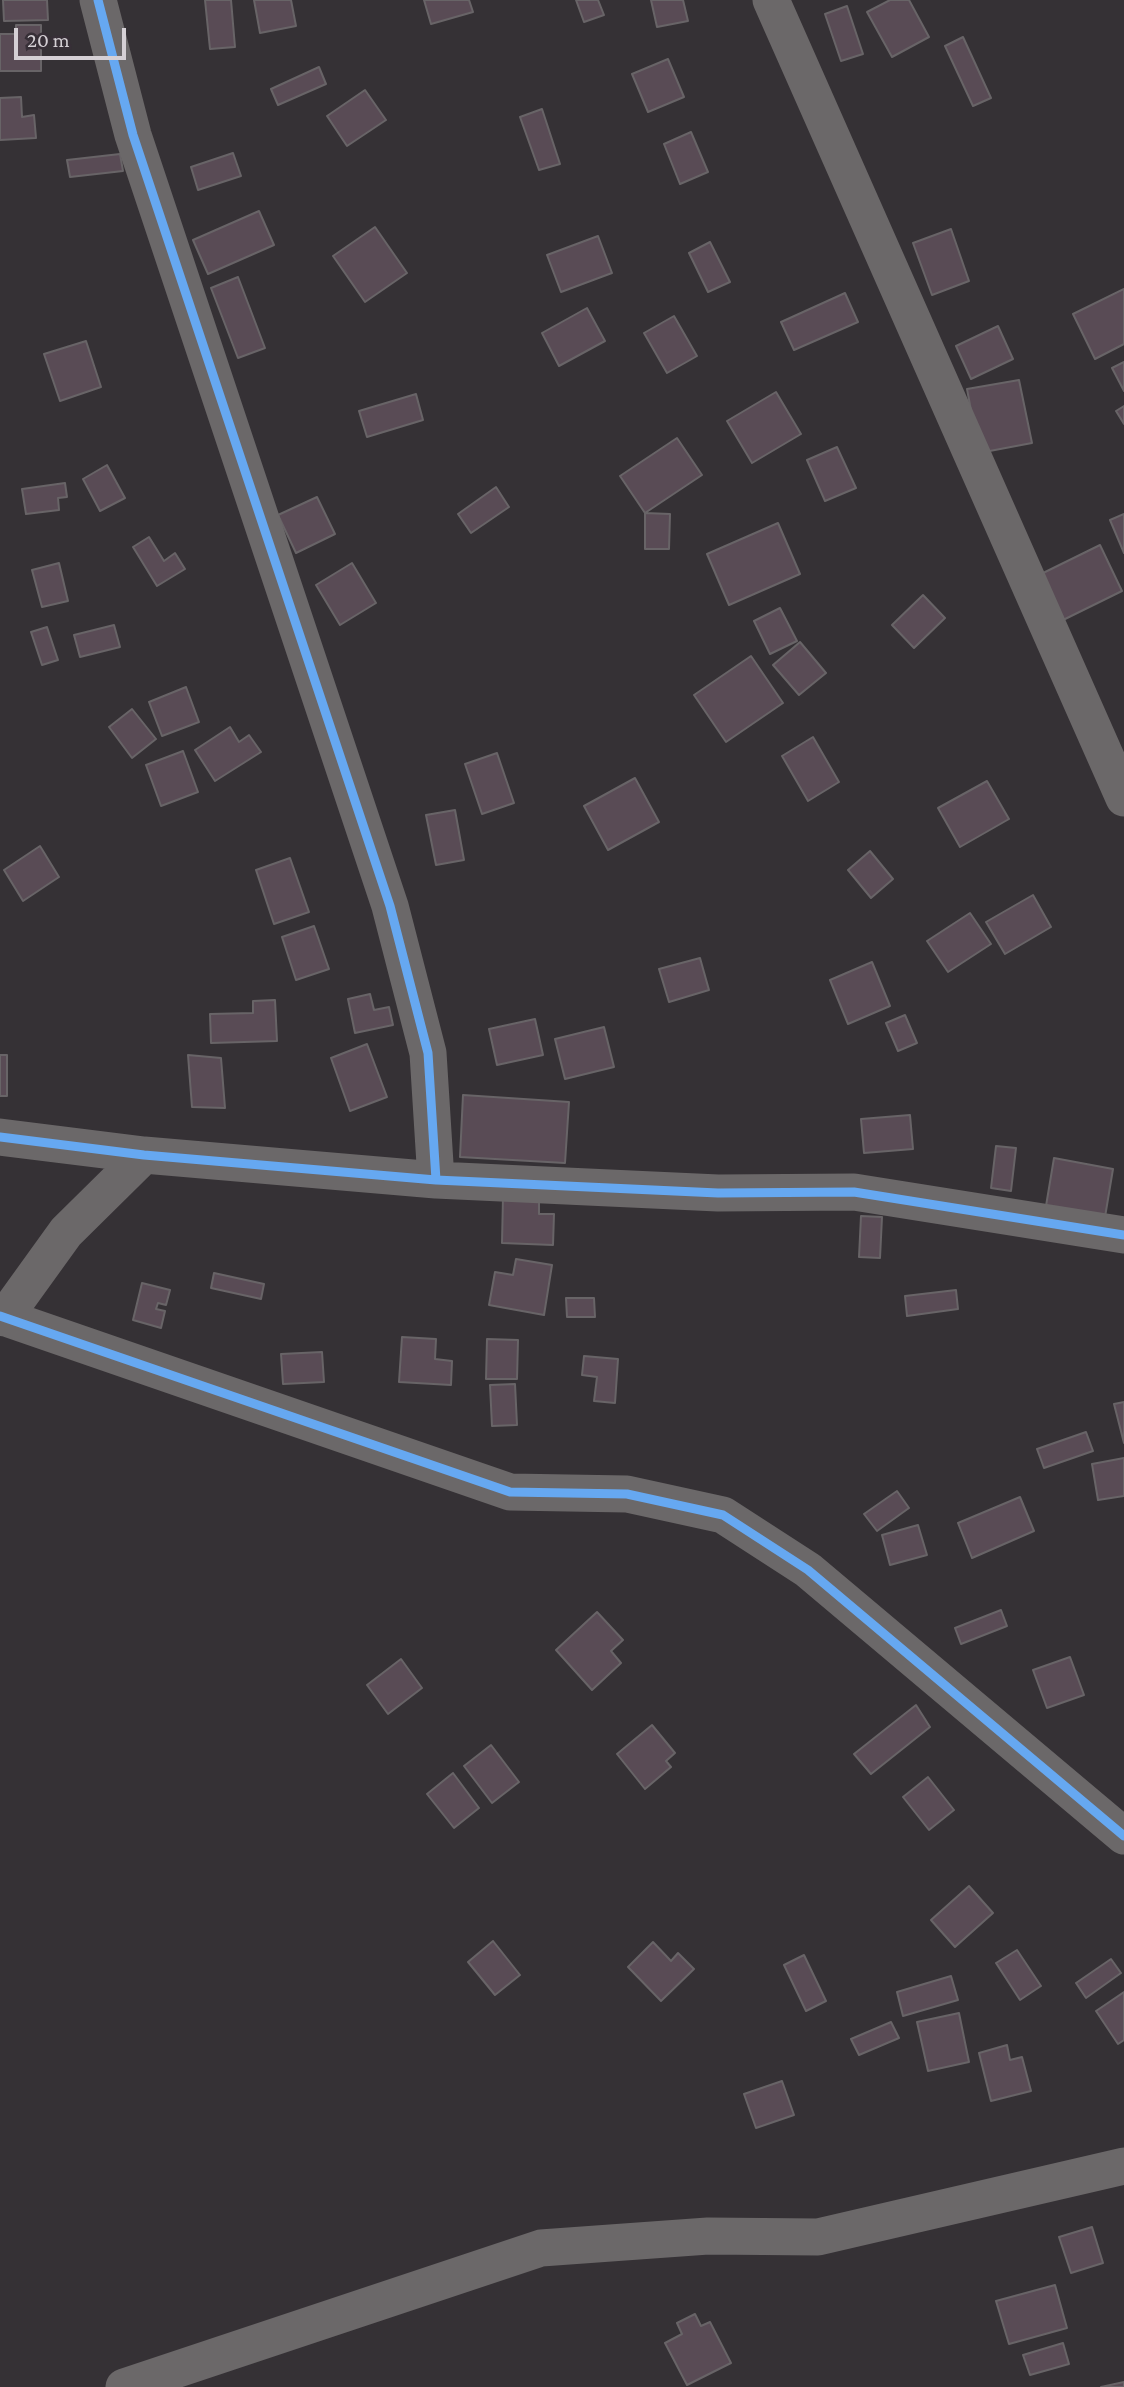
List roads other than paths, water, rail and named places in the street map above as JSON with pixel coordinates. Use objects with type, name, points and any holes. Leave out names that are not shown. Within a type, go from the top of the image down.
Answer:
[{"type":"street","points":[[98,0],[133,135],[390,906],[428,1053],[436,1180]]},
{"type":"street","points":[[771,0],[1124,798]]},
{"type":"street","points":[[0,1137],[144,1155],[436,1180],[718,1193],[853,1192],[1124,1235]]},
{"type":"street","points":[[144,1155],[66,1232],[2,1317],[510,1492],[626,1494],[723,1515],[808,1570],[1124,1836]]},
{"type":"street","points":[[124,2387],[541,2248],[708,2236],[818,2237],[1124,2166]]}]
